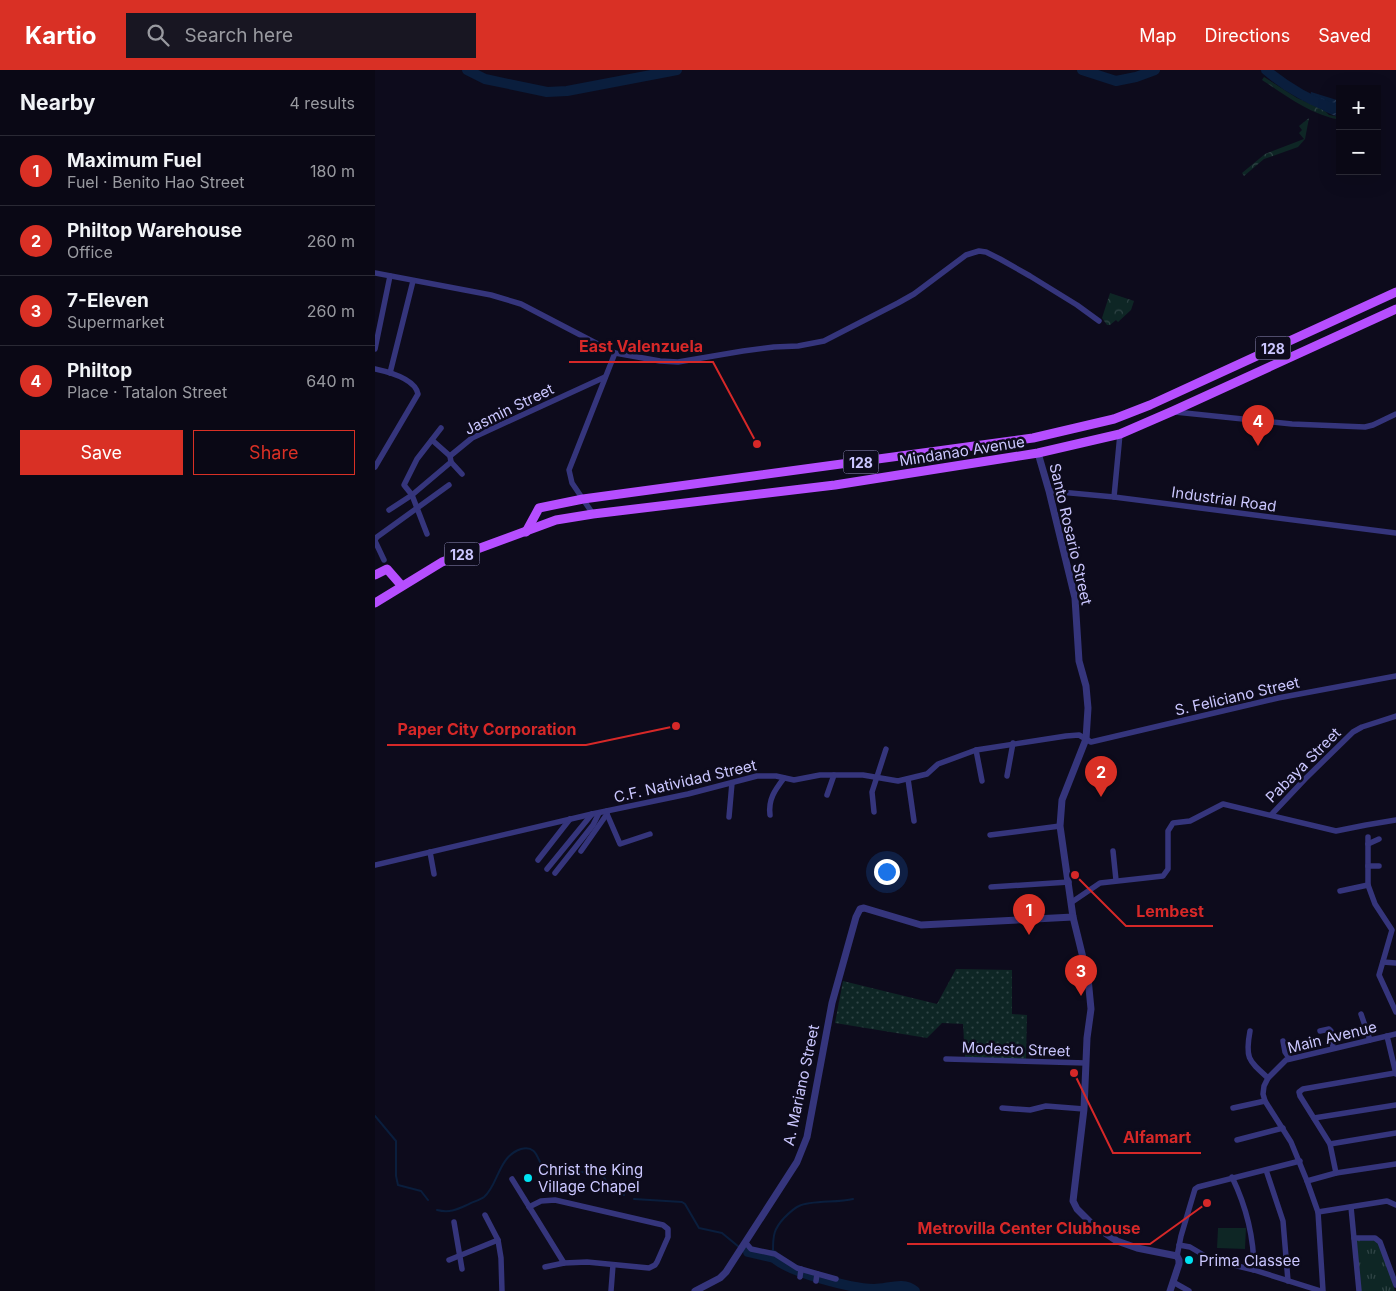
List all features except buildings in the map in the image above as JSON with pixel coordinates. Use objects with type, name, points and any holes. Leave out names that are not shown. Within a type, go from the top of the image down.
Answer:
[{"type":"main road","name":"Mindanao Avenue","points":[[526,532],[539,508],[583,499],[1033,438],[1114,419],[1149,405],[1396,292]]},
{"type":"main road","name":"Mindanao Avenue","points":[[375,603],[401,585],[441,562],[556,520],[884,477],[1038,453],[1120,434],[1396,309]]},
{"type":"main road","points":[[881,460],[884,477]]},
{"type":"main road","points":[[675,487],[677,504]]},
{"type":"main road","points":[[375,575],[385,565],[401,585]]},
{"type":"street","points":[[375,273],[491,295],[521,304],[615,353],[660,361],[677,362],[774,346],[798,346],[824,341],[914,294],[966,255],[979,251],[986,252],[1030,276],[1099,321]]},
{"type":"street","points":[[375,349],[390,276]]},
{"type":"street","points":[[390,373],[413,281]]},
{"type":"street","points":[[593,514],[572,483],[569,470],[615,353]]},
{"type":"street","points":[[375,369],[390,373],[413,384],[417,388],[418,394],[375,467]]},
{"type":"street","name":"Jasmin Street","points":[[389,510],[412,494],[473,438],[605,376]]},
{"type":"street","points":[[1173,411],[1292,424],[1365,427],[1373,426],[1396,414]]},
{"type":"street","points":[[427,534],[412,494],[404,485],[417,459],[441,428]]},
{"type":"street","points":[[1114,497],[1120,434]]},
{"type":"street","points":[[432,440],[451,459],[462,474]]},
{"type":"street","name":"Santo Rosario Street","points":[[1038,453],[1075,598],[1079,661],[1086,686],[1088,708],[1086,739],[1062,800],[1060,826],[1073,917],[1085,961],[1091,1009],[1084,1109],[1073,1196],[1074,1204],[1093,1225],[1117,1241],[1137,1248],[1177,1256]]},
{"type":"street","points":[[385,565],[375,540],[377,537],[449,485]]},
{"type":"street","name":"Industrial Road","points":[[1049,491],[1114,497],[1396,533]]},
{"type":"street","name":"S. Feliciano Street","points":[[1086,739],[1091,742],[1278,698],[1396,676]]},
{"type":"street","name":"Pabaya Street","points":[[1072,902],[1100,883],[1163,876],[1167,873],[1168,831],[1173,823],[1190,821],[1225,804],[1271,815],[1353,732],[1369,724],[1396,716]]},
{"type":"street","name":"C.F. Natividad Street","points":[[375,865],[767,775],[794,780],[813,776],[863,775],[897,781],[927,774],[938,764],[976,750],[1013,743],[1079,735],[1086,739]]},
{"type":"street","points":[[1007,776],[1013,743]]},
{"type":"street","points":[[874,812],[871,794],[886,749]]},
{"type":"street","points":[[976,750],[982,781]]},
{"type":"street","points":[[827,795],[834,775]]},
{"type":"street","points":[[770,814],[769,805],[772,795],[784,778]]},
{"type":"street","points":[[907,779],[913,821]]},
{"type":"street","points":[[729,816],[732,783]]},
{"type":"street","points":[[547,869],[595,813]]},
{"type":"street","points":[[555,873],[593,825],[595,813]]},
{"type":"street","points":[[607,813],[620,844],[651,834]]},
{"type":"street","points":[[581,851],[607,813]]},
{"type":"street","points":[[1271,815],[1336,831],[1396,820]]},
{"type":"street","points":[[538,860],[570,819]]},
{"type":"street","points":[[990,835],[1060,826]]},
{"type":"street","name":"Main Avenue","points":[[1379,839],[1368,841],[1369,885],[1375,904],[1392,930],[1379,975],[1396,1012]]},
{"type":"street","points":[[1113,851],[1116,880]]},
{"type":"street","points":[[430,852],[434,874]]},
{"type":"street","points":[[1368,866],[1379,866]]},
{"type":"street","points":[[991,887],[1069,882]]},
{"type":"street","points":[[1341,891],[1369,885]]},
{"type":"street","name":"A. Mariano Street","points":[[695,1291],[720,1278],[744,1246],[797,1162],[807,1137],[832,1003],[848,943],[860,909],[865,908],[921,925],[1073,917]]},
{"type":"street","points":[[1383,962],[1396,962]]},
{"type":"street","points":[[1361,1014],[1370,1040]]},
{"type":"street","points":[[1320,1030],[1329,1029],[1331,1031],[1333,1048]]},
{"type":"street","points":[[1179,1245],[1190,1247],[1212,1260],[1255,1270],[1322,1291],[1318,1212],[1300,1161],[1291,1142],[1265,1101],[1263,1094],[1264,1086],[1268,1078],[1248,1056],[1250,1031]]},
{"type":"street","name":"Main Avenue","points":[[1268,1078],[1289,1058],[1396,1034]]},
{"type":"street","points":[[1336,1173],[1330,1144],[1300,1096],[1301,1090],[1396,1073],[1387,1036]]},
{"type":"street","points":[[1283,1041],[1285,1052],[1289,1058]]},
{"type":"street","name":"Modesto Street","points":[[946,1059],[1086,1064]]},
{"type":"street","points":[[1233,1108],[1265,1101]]},
{"type":"street","points":[[1314,1118],[1396,1105]]},
{"type":"street","points":[[1002,1108],[1033,1110],[1046,1106],[1084,1109]]},
{"type":"street","points":[[1237,1140],[1283,1128]]},
{"type":"street","points":[[1330,1144],[1396,1133]]},
{"type":"street","points":[[1170,1291],[1179,1264],[1177,1256],[1179,1245],[1195,1189],[1200,1186],[1300,1161]]},
{"type":"street","points":[[1307,1181],[1336,1173],[1396,1164]]},
{"type":"street","points":[[1266,1170],[1283,1221],[1288,1281]]},
{"type":"street","points":[[1232,1178],[1242,1197],[1250,1224],[1255,1270]]},
{"type":"street","points":[[512,1179],[564,1263]]},
{"type":"street","points":[[529,1207],[541,1201],[555,1200],[666,1226],[668,1229],[668,1237],[657,1262],[652,1267],[645,1268],[587,1262],[564,1263],[545,1267]]},
{"type":"street","points":[[1318,1212],[1387,1202],[1396,1205]]},
{"type":"street","points":[[1351,1207],[1359,1291]]},
{"type":"street","points":[[485,1215],[498,1240],[501,1258],[502,1291]]},
{"type":"street","points":[[454,1222],[462,1269]]},
{"type":"street","points":[[1354,1238],[1369,1237],[1375,1238],[1380,1242],[1396,1285]]},
{"type":"street","points":[[449,1260],[498,1240]]},
{"type":"street","points":[[744,1246],[775,1254],[800,1272],[825,1280],[835,1279]]},
{"type":"street","points":[[611,1291],[613,1265]]},
{"type":"street","points":[[1173,1282],[1189,1291]]},
{"type":"green space","points":[[1264,77],[1297,98],[1323,109],[1329,115],[1336,116],[1336,119],[1308,109],[1262,80]]},
{"type":"green space","points":[[1309,118],[1305,139],[1298,147],[1264,159],[1244,176],[1242,173],[1265,154],[1304,139],[1299,133],[1302,130],[1299,126]]},
{"type":"green space","points":[[1110,293],[1134,301],[1131,310],[1118,322],[1116,320],[1107,325],[1102,318]]},
{"type":"green space","points":[[956,969],[1012,970],[1012,1014],[1027,1015],[1026,1059],[965,1057],[963,1024],[942,1023],[927,1038],[835,1023],[843,981],[937,1004]]},
{"type":"green space","points":[[1218,1228],[1246,1228],[1245,1249],[1217,1248]]},
{"type":"green space","points":[[1355,1239],[1376,1240],[1383,1249],[1395,1291],[1360,1291]]},
{"type":"water","points":[[1311,92],[1336,100],[1336,116],[1328,113],[1310,104]]},
{"type":"waterway","points":[[467,70],[485,79],[547,92],[567,91],[677,70]]},
{"type":"waterway","points":[[1082,70],[1116,81],[1136,77],[1155,70]]},
{"type":"waterway","points":[[1266,70],[1301,94],[1336,108]]},
{"type":"waterway","points":[[375,1116],[396,1141],[396,1176],[398,1185],[421,1191],[428,1200]]},
{"type":"waterway","points":[[437,1210],[456,1210],[484,1197],[489,1192],[507,1158],[513,1153],[527,1148],[535,1153],[544,1169],[548,1171],[555,1173],[596,1172],[602,1174],[610,1188],[624,1195]]},
{"type":"waterway","points":[[634,1199],[682,1202],[699,1228],[722,1233],[739,1247]]},
{"type":"waterway","points":[[773,1250],[776,1229],[795,1208],[810,1203],[853,1199]]},
{"type":"waterway","points":[[748,1252],[774,1258]]},
{"type":"waterway","points":[[773,1255],[782,1264],[793,1269],[836,1283],[874,1289],[905,1286],[915,1291]]},
{"type":"place","name":"East Valenzuela","points":[[757,444]]},
{"type":"place","name":"Philtop","points":[[1258,446]]},
{"type":"place","name":"Paper City Corporation","points":[[676,726]]},
{"type":"place","name":"Philtop Warehouse","points":[[1101,797]]},
{"type":"place","name":"Lembest","points":[[1075,875]]},
{"type":"place","name":"Maximum Fuel","points":[[1029,935]]},
{"type":"place","name":"7-Eleven","points":[[1081,996]]},
{"type":"place","name":"Alfamart","points":[[1074,1073]]},
{"type":"place","name":"Christ the King Village Chapel","points":[[528,1178]]},
{"type":"place","name":"Metrovilla Center Clubhouse","points":[[1207,1203]]},
{"type":"place","name":"Prima Classee","points":[[1189,1260]]}]
